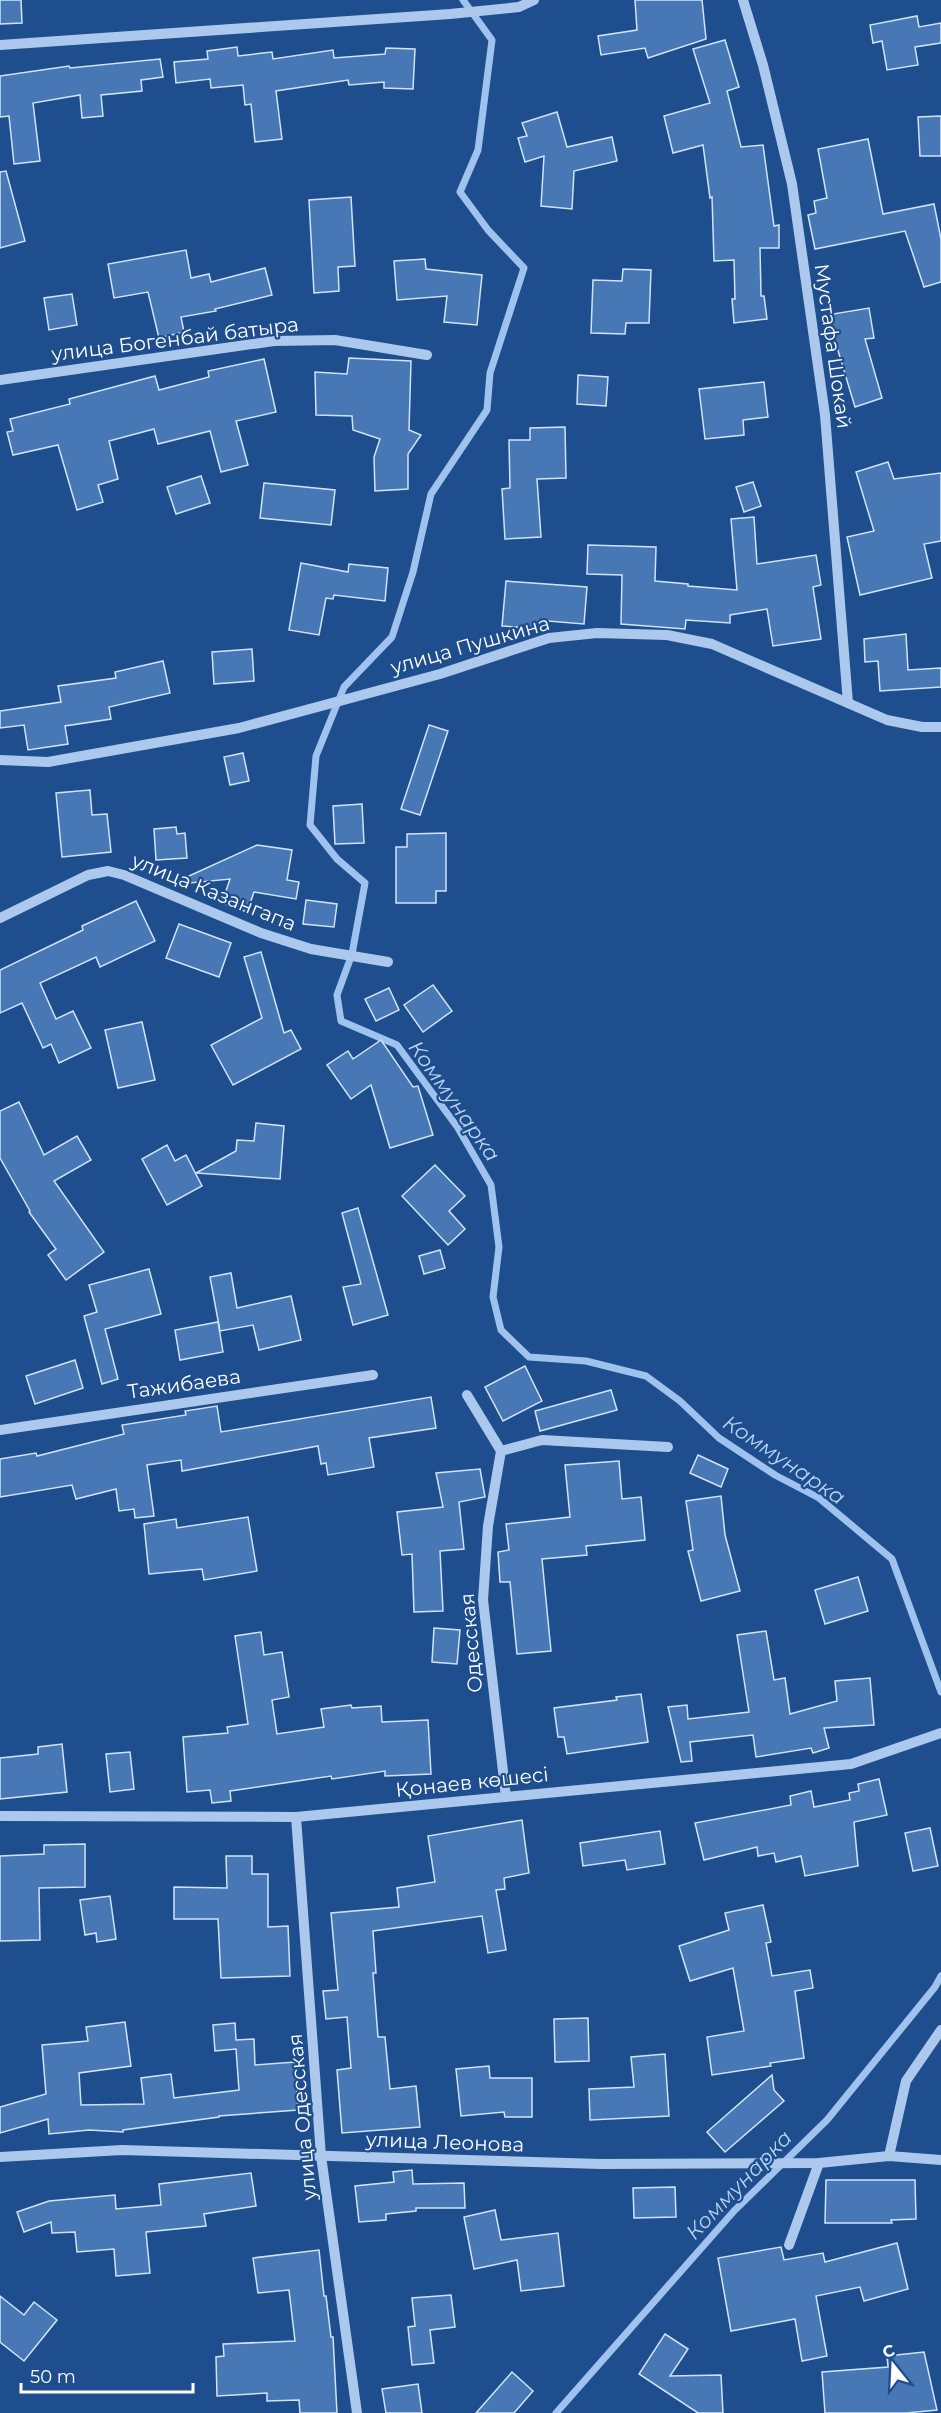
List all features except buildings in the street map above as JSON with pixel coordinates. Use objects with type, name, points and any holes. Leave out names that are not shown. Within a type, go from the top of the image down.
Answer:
[{"type":"street","points":[[0,45],[450,14],[519,7],[534,0]]},
{"type":"street","name":"Мустафа Шокай","points":[[743,0],[763,65],[792,184],[825,416],[848,703]]},
{"type":"street","name":"улица Богенбай батыра","points":[[0,380],[274,340],[335,340],[427,355]]},
{"type":"street","name":"улица Пушкина","points":[[0,760],[48,762],[238,728],[440,674],[549,638],[597,633],[667,635],[712,644],[887,720],[922,727],[941,727]]},
{"type":"street","name":"улица Казангапа","points":[[0,918],[88,875],[108,871],[124,875],[261,933],[311,949],[387,962]]},
{"type":"street","name":"Тажибаева","points":[[0,1430],[373,1375]]},
{"type":"street","points":[[467,1395],[501,1451],[542,1440],[632,1443],[668,1447]]},
{"type":"street","name":"Одесская","points":[[501,1451],[488,1526],[483,1600],[506,1797]]},
{"type":"street","name":"Қонаев көшесі","points":[[0,1816],[296,1817],[851,1764],[941,1733]]},
{"type":"street","name":"улица Одесская","points":[[296,1817],[321,2156],[357,2413]]},
{"type":"street","points":[[889,2156],[906,2081],[941,2030]]},
{"type":"street","name":"улица Леонова","points":[[0,2157],[122,2150],[601,2164],[819,2163],[889,2156],[941,2160]]},
{"type":"street","points":[[789,2245],[819,2163]]},
{"type":"waterway","name":"Коммунарка","points":[[463,0],[492,40],[478,150],[460,192],[488,230],[524,268],[490,373],[487,410],[431,494],[413,572],[392,637],[344,687],[316,756],[310,825],[337,859],[365,883],[352,954],[337,995],[341,1021],[397,1045],[458,1128],[491,1185],[499,1247],[493,1297],[501,1330],[529,1357],[586,1361],[646,1376],[680,1401],[719,1438],[775,1475],[819,1498],[892,1559],[941,1692]]},
{"type":"waterway","name":"Коммунарка","points":[[556,2413],[734,2211],[827,2120],[935,1987],[941,1976]]}]
